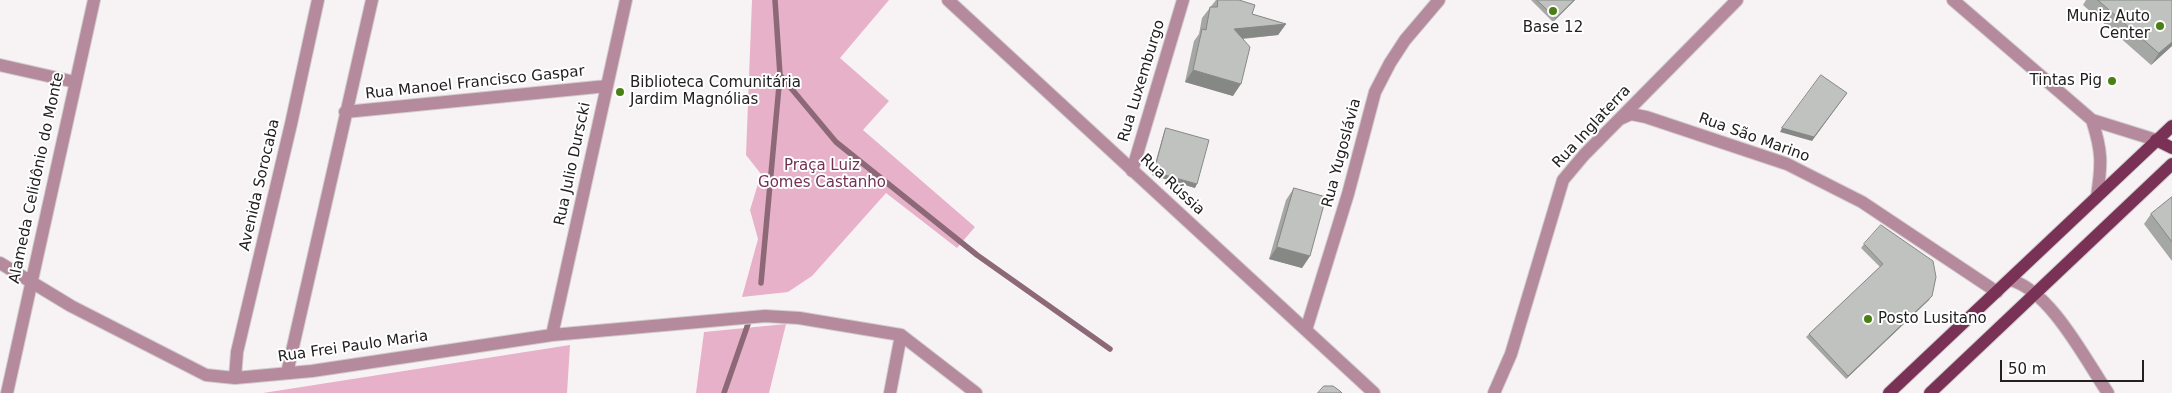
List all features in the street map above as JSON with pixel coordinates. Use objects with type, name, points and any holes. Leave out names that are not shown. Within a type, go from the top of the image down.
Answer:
[{"type":"main road","points":[[1889,393],[2172,126]]},
{"type":"main road","points":[[2156,140],[2172,148]]},
{"type":"main road","points":[[1930,393],[2172,164]]},
{"type":"street","name":"Alameda Celidônio do Monte","points":[[8,393],[74,82],[94,0]]},
{"type":"street","name":"Avenida Sorocaba","points":[[235,378],[237,352],[318,0]]},
{"type":"street","points":[[287,373],[372,0]]},
{"type":"street","name":"Rua Julio Durscki","points":[[552,335],[626,0]]},
{"type":"street","name":"Rua Rússia","points":[[948,0],[962,6],[1132,170],[1374,393]]},
{"type":"street","name":"Rua Luxemburgo","points":[[1132,170],[1183,0]]},
{"type":"street","name":"Rua Yugoslávia","points":[[1306,330],[1348,194],[1375,92],[1405,40],[1439,0]]},
{"type":"street","name":"Rua Inglaterra","points":[[1494,393],[1511,354],[1563,180],[1584,155],[1737,0]]},
{"type":"street","points":[[1953,0],[2092,120],[2156,140]]},
{"type":"street","points":[[0,65],[74,82]]},
{"type":"street","name":"Rua Manoel Francisco Gaspar","points":[[345,112],[607,86]]},
{"type":"street","name":"Rua São Marino","points":[[1620,119],[1630,114],[1646,117],[1786,164],[1862,202],[1997,292]]},
{"type":"street","points":[[2092,120],[2100,143],[2101,166],[2097,196]]},
{"type":"street","name":"Rua Frei Paulo Maria","points":[[0,263],[71,306],[206,375],[235,378],[312,371],[552,335],[664,326],[737,317],[799,318],[900,335]]},
{"type":"street","points":[[2010,280],[2036,292],[2050,306],[2108,393]]},
{"type":"street","points":[[890,393],[900,335],[976,393]]},
{"type":"green space","name":"Praça Luiz Gomes Castanho","points":[[752,0],[889,0],[840,58],[889,101],[863,130],[975,227],[957,248],[886,193],[812,276],[788,292],[742,297],[758,239],[750,210],[761,174],[746,155]]},
{"type":"green space","points":[[786,324],[769,393],[696,393],[704,332]]},
{"type":"green space","points":[[570,345],[567,393],[263,393]]},
{"type":"building","points":[[1218,0],[1239,0],[1255,5],[1252,14],[1286,24],[1234,29],[1250,47],[1241,84],[1193,70],[1202,29],[1206,30],[1210,7],[1217,7]]},
{"type":"building","name":"Base 12","points":[[1537,0],[1574,0],[1556,18]]},
{"type":"building","points":[[2098,0],[2172,0],[2172,42],[2159,53]]},
{"type":"building","points":[[1821,75],[1847,93],[1814,137],[1782,128]]},
{"type":"building","points":[[1166,128],[1209,140],[1197,184],[1154,172]]},
{"type":"building","points":[[1294,188],[1326,197],[1310,256],[1277,247]]},
{"type":"building","points":[[2172,197],[2172,242],[2151,214]]},
{"type":"building","name":"Posto Lusitano","points":[[1881,225],[1933,261],[1936,277],[1932,296],[1848,376],[1809,334],[1883,264],[1864,244]]},
{"type":"building","points":[[1324,386],[1333,386],[1342,393],[1318,393]]},
{"type":"waterway","points":[[761,283],[780,75],[775,0]]},
{"type":"waterway","points":[[780,75],[836,142],[977,255],[1110,349]]},
{"type":"waterway","points":[[724,393],[748,324]]},
{"type":"place","name":"Base 12","points":[[1553,11]]},
{"type":"place","name":"Muniz Auto Center","points":[[2160,26]]},
{"type":"place","name":"Tintas Pig","points":[[2112,81]]},
{"type":"place","name":"Biblioteca Comunitária Jardim Magnólias","points":[[620,92]]},
{"type":"place","name":"Posto Lusitano","points":[[1868,319]]}]
